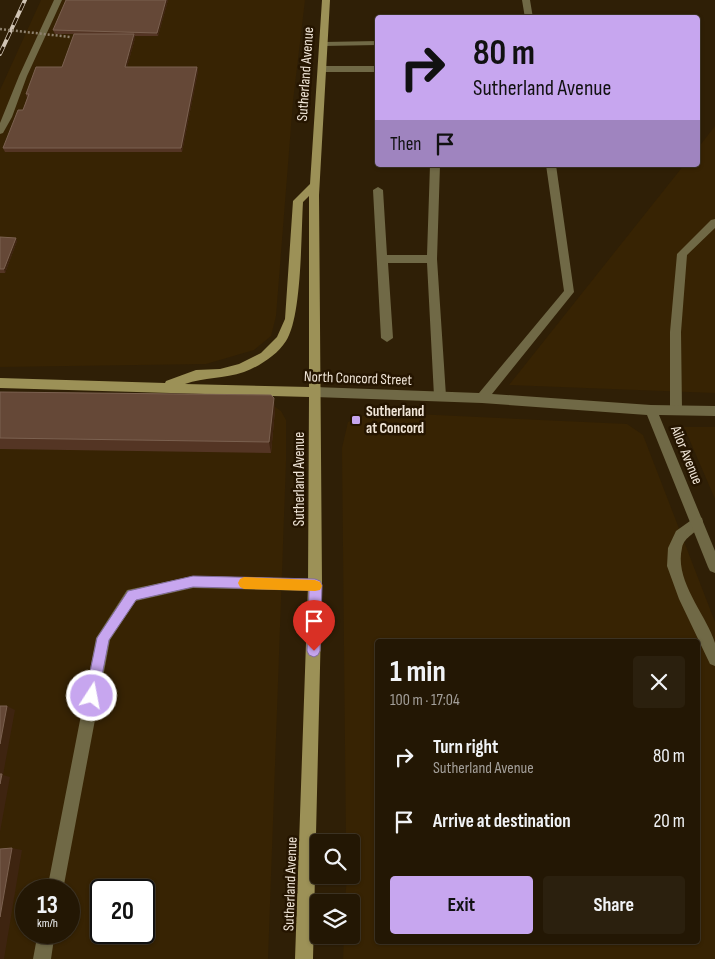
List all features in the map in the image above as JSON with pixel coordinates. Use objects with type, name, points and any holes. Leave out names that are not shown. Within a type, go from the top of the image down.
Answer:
[{"type":"street","points":[[0,131],[8,117],[23,76],[58,0]]},
{"type":"street","name":"Sutherland Avenue","points":[[304,959],[315,585],[314,186],[326,0]]},
{"type":"street","points":[[526,0],[528,15]]},
{"type":"street","points":[[323,44],[375,43]]},
{"type":"street","points":[[322,69],[375,70]]},
{"type":"street","points":[[435,167],[432,260],[440,396]]},
{"type":"street","points":[[482,398],[569,292],[551,167]]},
{"type":"street","points":[[162,387],[196,374],[220,374],[242,368],[265,356],[282,339],[290,319],[298,201],[314,186]]},
{"type":"street","points":[[378,190],[387,338]]},
{"type":"street","points":[[676,410],[674,365],[677,300],[682,254],[715,222]]},
{"type":"street","points":[[408,259],[425,268],[433,278]]},
{"type":"street","points":[[383,260],[432,260]]},
{"type":"street","name":"North Concord Street","points":[[0,383],[440,396],[651,410],[715,411]]},
{"type":"street","name":"Ailor Avenue","points":[[651,410],[715,567]]},
{"type":"street","points":[[697,522],[681,534],[675,548],[674,566],[686,599],[715,659]]},
{"type":"street","points":[[57,879],[103,638],[132,595],[193,582],[315,585]]},
{"type":"street","points":[[42,959],[45,944]]},
{"type":"path","points":[[0,29],[70,37]]},
{"type":"shaded area","points":[[41,0],[305,0],[293,101],[276,316],[271,336],[254,350],[206,364],[0,367],[0,90]]},
{"type":"shaded area","points":[[715,126],[715,393],[509,385],[682,167],[700,167],[700,145]]},
{"type":"shaded area","points":[[0,400],[271,404],[281,411],[286,420],[268,959],[0,959]]},
{"type":"shaded area","points":[[373,412],[627,424],[643,435],[715,622],[715,959],[343,959],[344,944],[360,944],[360,894],[346,894],[346,884],[360,884],[360,834],[346,834],[342,448],[348,422]]},
{"type":"shaded area","points":[[684,427],[715,427],[715,499]]},
{"type":"building","points":[[66,0],[166,0],[157,33],[53,30]]},
{"type":"building","points":[[74,34],[134,34],[125,67],[197,67],[181,148],[3,148],[18,110],[23,110],[29,94],[26,94],[36,67],[62,67]]},
{"type":"building","points":[[0,237],[16,238],[4,269],[0,269]]},
{"type":"building","points":[[0,392],[271,395],[274,398],[269,442],[0,438]]},
{"type":"building","points":[[0,706],[7,706],[0,744]]},
{"type":"building","points":[[12,848],[0,917],[0,849]]},
{"type":"railway","points":[[0,54],[25,0]]},
{"type":"slow traffic","points":[[244,583],[315,586]]},
{"type":"place","name":"Sutherland at Concord","points":[[356,420]]},
{"type":"route","points":[[92,696],[103,638],[132,595],[193,582],[315,585],[314,651]]}]
